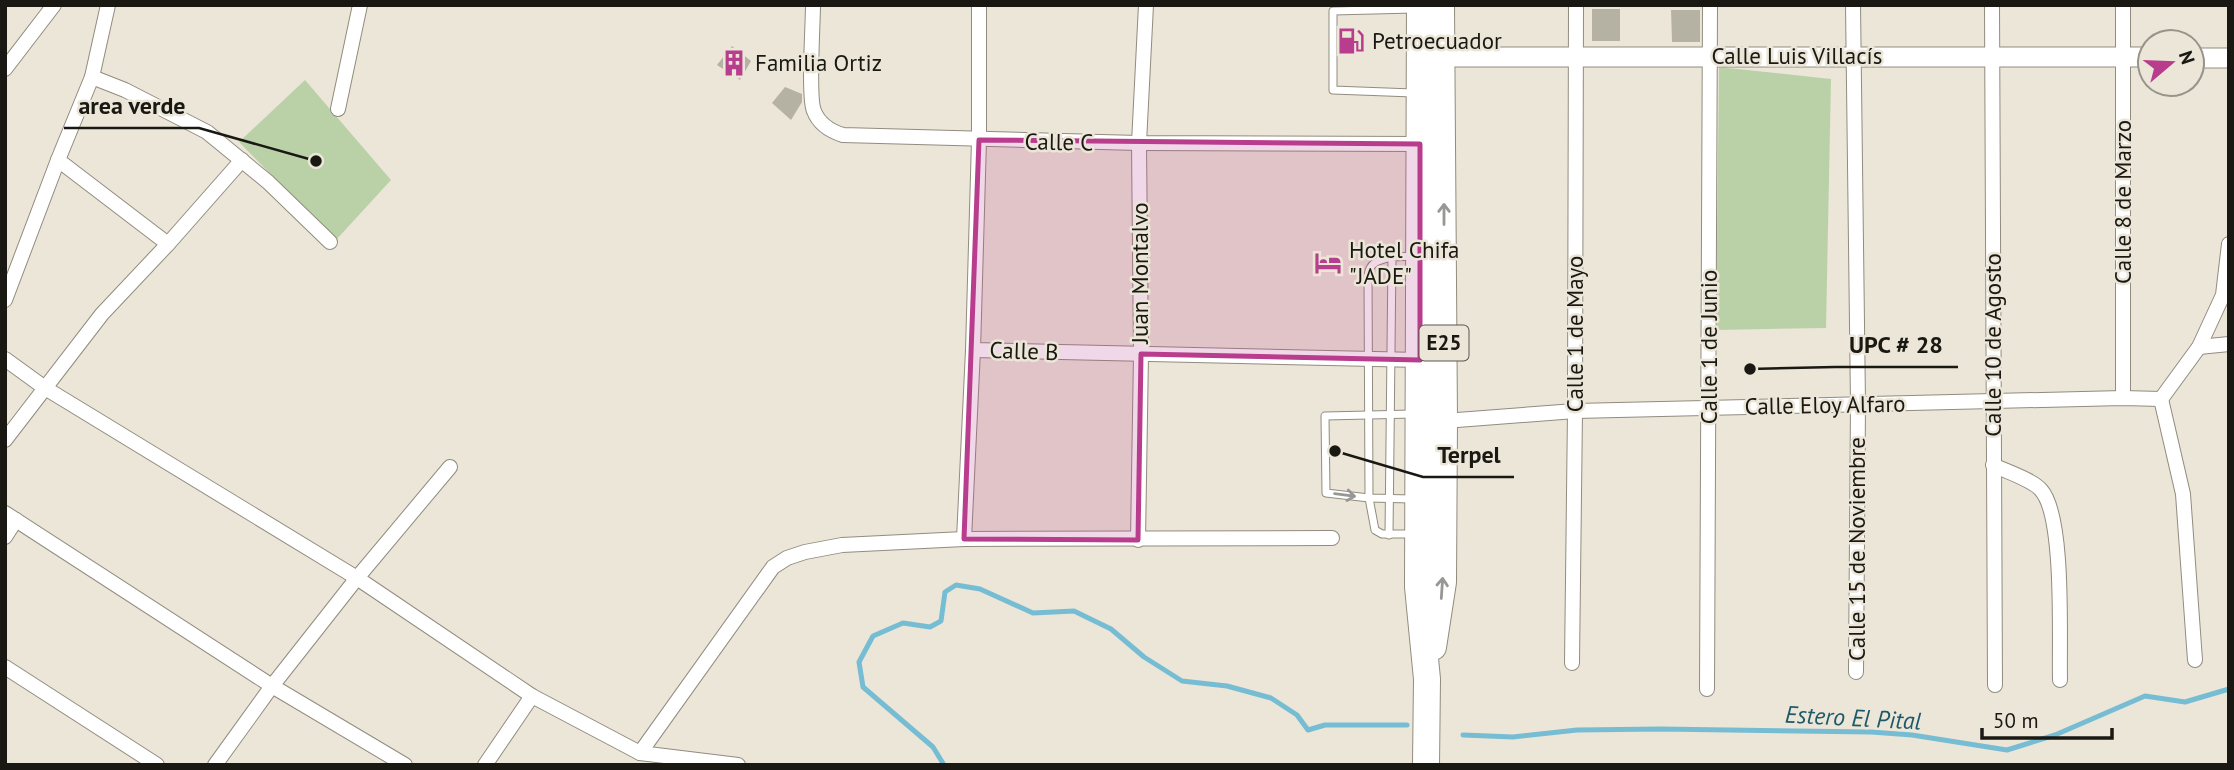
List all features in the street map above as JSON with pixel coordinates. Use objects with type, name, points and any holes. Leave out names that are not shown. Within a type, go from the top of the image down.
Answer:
[{"type":"highway","name":"E25","points":[[1427,679],[1443,582],[1432,418],[1443,57],[1430,7]]},
{"type":"highway","name":"E25","points":[[1426,765],[1427,679],[1419,605],[1418,499],[1432,418],[1420,360],[1419,256],[1421,94],[1430,7]]},
{"type":"street","points":[[5,69],[13,46],[54,5]]},
{"type":"street","points":[[5,300],[92,77],[108,5]]},
{"type":"street","points":[[338,108],[360,5]]},
{"type":"street","name":"Calle C","points":[[813,5],[812,107],[817,118],[843,135],[1139,143],[1420,144]]},
{"type":"street","name":"Calle B","points":[[979,5],[979,140],[973,349],[1420,360]]},
{"type":"street","name":"Juan Montalvo","points":[[1138,540],[1141,355],[1139,143],[1146,5]]},
{"type":"street","name":"Calle 1 de Mayo","points":[[1572,663],[1576,5]]},
{"type":"street","name":"Calle 1 de Junio","points":[[1707,689],[1710,5]]},
{"type":"street","name":"Calle 15 de Noviembre","points":[[1853,5],[1857,404],[1856,672]]},
{"type":"street","name":"Calle 10 de Agosto","points":[[1992,5],[1995,685]]},
{"type":"street","name":"Calle 8 de Marzo","points":[[2123,5],[2123,398]]},
{"type":"street","name":"Calle Luis Villacís","points":[[1443,57],[2136,56]]},
{"type":"street","points":[[2206,58],[2229,58]]},
{"type":"street","points":[[92,77],[125,90],[207,132],[242,160],[330,242]]},
{"type":"street","points":[[58,160],[167,244]]},
{"type":"street","points":[[5,440],[102,314],[242,160]]},
{"type":"street","points":[[2195,660],[2183,494],[2161,399],[2199,347],[2223,295],[2229,244]]},
{"type":"street","points":[[2199,347],[2229,344]]},
{"type":"street","points":[[964,540],[973,349]]},
{"type":"street","points":[[5,359],[45,388],[357,578],[532,696],[640,753],[738,765]]},
{"type":"street","name":"Calle Eloy Alfaro","points":[[1432,418],[1575,411],[2161,399]]},
{"type":"street","points":[[1993,465],[2040,488],[2051,507],[2057,533],[2060,680]]},
{"type":"street","points":[[215,765],[357,578],[450,467]]},
{"type":"street","points":[[5,537],[11,517],[272,687],[405,765]]},
{"type":"street","points":[[640,753],[773,567],[787,558],[805,552],[842,545],[964,540],[1332,538]]},
{"type":"street","points":[[5,667],[157,765]]},
{"type":"street","points":[[485,765],[532,696]]},
{"type":"lane","points":[[1421,94],[1333,90],[1333,11],[1430,7]]},
{"type":"lane","points":[[1418,534],[1389,535],[1378,533],[1373,527],[1369,498],[1367,359],[1369,270],[1377,261],[1392,257],[1419,256]]},
{"type":"lane","points":[[1389,535],[1392,257]]},
{"type":"lane","points":[[1418,499],[1369,498],[1326,493],[1325,416],[1367,414],[1432,418]]},
{"type":"highlighted area","points":[[979,140],[1420,144],[1420,360],[1141,354],[1138,540],[964,539]]},
{"type":"green space","points":[[1719,67],[1831,79],[1826,328],[1716,330]]},
{"type":"green space","points":[[305,80],[391,180],[336,240],[239,142]]},
{"type":"building","points":[[1592,9],[1620,9],[1620,41],[1592,41]]},
{"type":"building","points":[[1671,10],[1700,10],[1700,42],[1672,42]]},
{"type":"building","name":"Familia Ortiz","points":[[732,46],[751,61],[740,80],[717,65]]},
{"type":"building","points":[[785,87],[802,94],[802,102],[791,120],[772,103]]},
{"type":"waterway","name":"Estero El Pital","points":[[944,765],[933,747],[863,687],[859,662],[873,636],[903,623],[930,627],[941,621],[945,592],[956,585],[980,589],[1033,613],[1074,611],[1111,629],[1144,657],[1182,681],[1227,686],[1271,698],[1297,715],[1308,730],[1325,725],[1407,725]]},
{"type":"waterway","name":"Estero El Pital","points":[[1463,735],[1513,737],[1577,730],[1660,729],[1871,732],[1912,735],[2007,750],[2055,735],[2145,696],[2185,702],[2229,689]]},
{"type":"place","name":"Petroecuador","points":[[1351,41]]},
{"type":"place","name":"Familia Ortiz","points":[[734,63]]},
{"type":"place","name":"area verde","points":[[316,161]]},
{"type":"place","name":"Hotel Chifa \"JADE\"","points":[[1328,263]]},
{"type":"place","name":"UPC # 28","points":[[1750,369]]},
{"type":"place","name":"Terpel","points":[[1335,451]]}]
